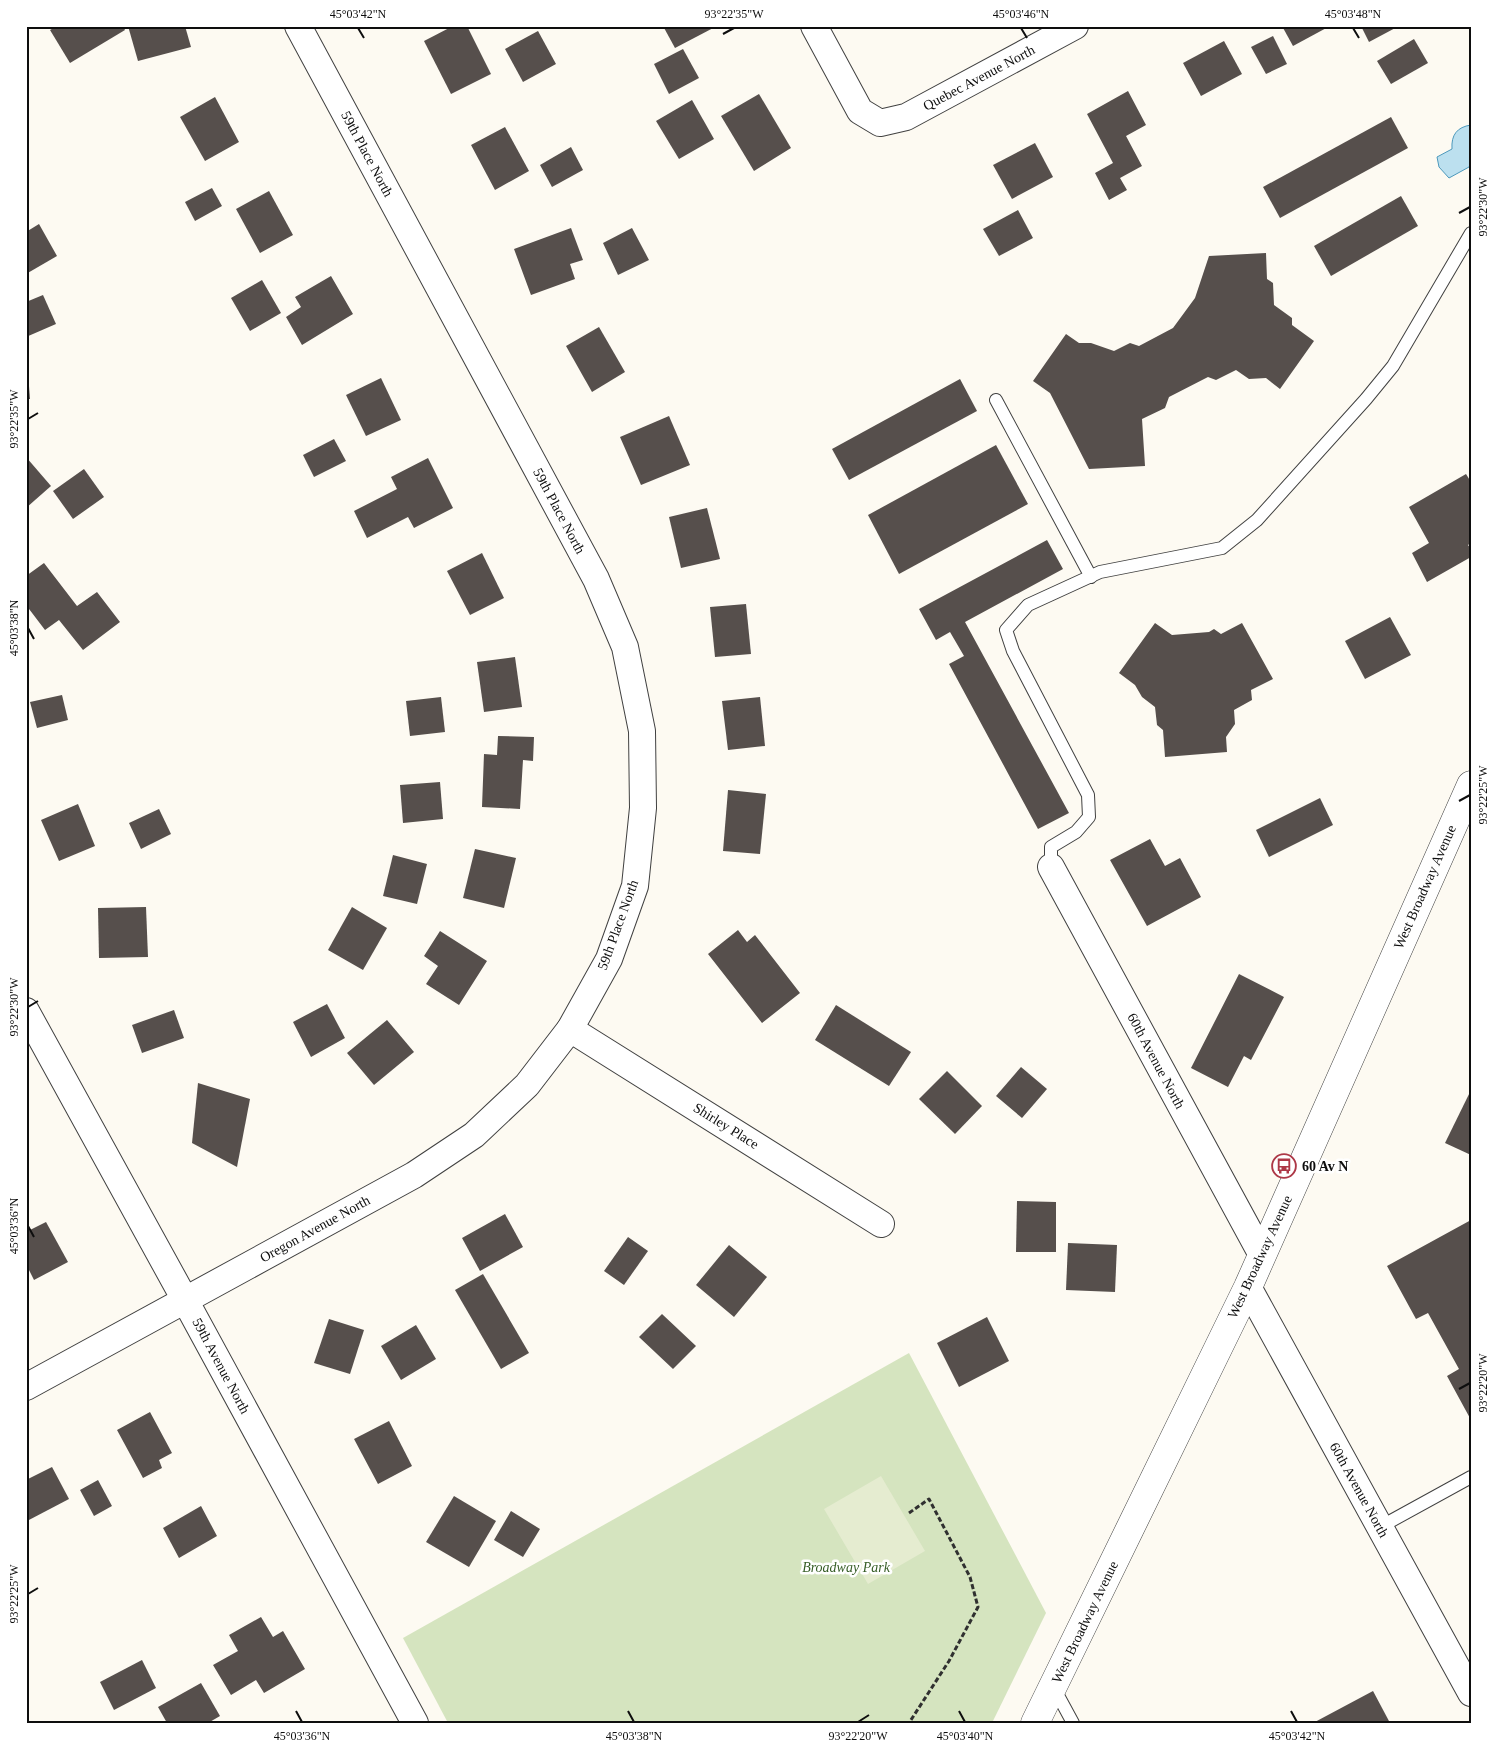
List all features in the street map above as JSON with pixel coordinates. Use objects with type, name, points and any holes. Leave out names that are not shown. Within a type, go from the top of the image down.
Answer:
[{"type":"street","name":"59th Place North","points":[[298,26],[596,579],[625,647],[642,731],[643,808],[635,886],[609,959],[570,1029]]},
{"type":"street","name":"Quebec Avenue North","points":[[814,26],[860,111],[880,123],[906,117],[1075,26]]},
{"type":"street","name":"West Broadway Avenue","points":[[1036,1723],[1248,1287],[1471,785]]},
{"type":"street","name":"60th Avenue North","points":[[1051,867],[1262,1255]]},
{"type":"street","name":"59th Avenue North","points":[[26,1011],[185,1300],[404,1719]]},
{"type":"street","name":"Shirley Place","points":[[570,1029],[881,1224]]},
{"type":"street","name":"Oregon Avenue North","points":[[26,1387],[414,1175],[474,1135],[527,1085],[570,1029]]},
{"type":"street","name":"60th Avenue North","points":[[1248,1287],[1471,1693]]},
{"type":"lane","points":[[1051,867],[1051,847],[1076,832],[1089,818],[1088,795],[1012,651],[1006,630],[1028,605],[1100,572],[1222,548],[1257,520],[1366,399],[1393,366],[1471,233]]},
{"type":"lane","points":[[996,400],[1091,576]]},
{"type":"lane","points":[[1380,1527],[1471,1477]]},
{"type":"lane","points":[[1053,1688],[1073,1723]]},
{"type":"path","points":[[909,1513],[929,1499],[970,1576],[978,1608],[949,1661],[909,1723]]},
{"type":"green space","name":"Broadway Park","points":[[909,1353],[1046,1613],[992,1723],[448,1723],[403,1638]]},
{"type":"green space","points":[[881,1476],[925,1551],[868,1584],[824,1509]]},
{"type":"water","points":[[1471,125],[1471,164],[1449,178],[1439,167],[1437,157],[1452,149],[1456,132]]},
{"type":"building","points":[[57,26],[123,26],[125,30],[70,63],[50,30]]},
{"type":"building","points":[[128,26],[185,26],[191,47],[138,61]]},
{"type":"building","points":[[453,26],[467,26],[491,74],[451,94],[424,41]]},
{"type":"building","points":[[663,26],[717,26],[675,48]]},
{"type":"building","points":[[1282,26],[1330,26],[1293,46]]},
{"type":"building","points":[[1361,26],[1399,26],[1369,42]]},
{"type":"building","points":[[538,31],[556,64],[523,82],[505,49]]},
{"type":"building","points":[[1273,36],[1287,64],[1266,74],[1251,47]]},
{"type":"building","points":[[1414,39],[1428,63],[1391,84],[1377,61]]},
{"type":"building","points":[[1224,41],[1242,74],[1201,96],[1183,63]]},
{"type":"building","points":[[683,49],[699,78],[669,94],[654,64]]},
{"type":"building","points":[[1128,91],[1146,125],[1126,136],[1142,166],[1120,178],[1127,190],[1109,200],[1095,173],[1113,163],[1087,114]]},
{"type":"building","points":[[759,94],[791,148],[754,171],[721,116]]},
{"type":"building","points":[[215,97],[239,142],[205,161],[180,117]]},
{"type":"building","points":[[692,100],[714,139],[679,159],[656,121]]},
{"type":"building","points":[[1391,117],[1408,148],[1280,218],[1263,187]]},
{"type":"building","points":[[505,127],[529,171],[495,190],[471,145]]},
{"type":"building","points":[[1035,143],[1053,177],[1012,199],[993,165]]},
{"type":"building","points":[[571,147],[583,170],[552,187],[540,165]]},
{"type":"building","points":[[212,188],[222,206],[195,221],[185,202]]},
{"type":"building","points":[[269,191],[293,235],[260,253],[236,209]]},
{"type":"building","points":[[1401,196],[1418,226],[1331,276],[1314,246]]},
{"type":"building","points":[[1018,210],[1033,238],[999,256],[983,229]]},
{"type":"building","points":[[39,224],[57,256],[26,274],[26,232]]},
{"type":"building","points":[[571,228],[583,260],[570,264],[575,279],[531,295],[514,249]]},
{"type":"building","points":[[632,228],[649,260],[618,275],[603,243]]},
{"type":"building","points":[[1266,253],[1267,279],[1273,283],[1274,305],[1292,318],[1292,325],[1314,341],[1280,389],[1266,378],[1249,379],[1236,370],[1216,380],[1208,377],[1169,397],[1165,408],[1142,419],[1145,466],[1089,469],[1050,393],[1033,381],[1066,334],[1079,343],[1091,343],[1114,351],[1130,343],[1139,346],[1173,328],[1195,298],[1209,256]]},
{"type":"building","points":[[331,276],[353,314],[302,345],[286,317],[301,307],[295,297]]},
{"type":"building","points":[[262,280],[281,313],[250,331],[231,298]]},
{"type":"building","points":[[43,295],[56,324],[26,337],[26,302]]},
{"type":"building","points":[[599,327],[625,372],[592,392],[566,346]]},
{"type":"building","points":[[26,374],[28,374],[30,399],[26,399]]},
{"type":"building","points":[[381,378],[401,420],[366,436],[346,395]]},
{"type":"building","points":[[960,379],[977,411],[849,480],[832,449]]},
{"type":"building","points":[[669,416],[690,465],[641,485],[620,437]]},
{"type":"building","points":[[334,439],[346,461],[314,477],[303,455]]},
{"type":"building","points":[[996,445],[1028,504],[899,574],[868,515]]},
{"type":"building","points":[[26,457],[51,486],[26,508]]},
{"type":"building","points":[[428,458],[453,508],[414,528],[408,517],[367,538],[354,511],[397,489],[391,477]]},
{"type":"building","points":[[84,469],[104,497],[73,519],[53,491]]},
{"type":"building","points":[[1466,474],[1471,482],[1471,543],[1468,545],[1471,549],[1471,557],[1427,582],[1412,553],[1429,543],[1409,507]]},
{"type":"building","points":[[707,508],[720,559],[681,568],[669,517]]},
{"type":"building","points":[[1047,540],[1063,569],[965,622],[1069,813],[1038,829],[949,664],[964,656],[950,632],[936,640],[919,609]]},
{"type":"building","points":[[482,553],[504,598],[470,615],[447,571]]},
{"type":"building","points":[[44,563],[77,606],[97,592],[120,622],[83,650],[59,620],[45,630],[26,605],[26,576]]},
{"type":"building","points":[[746,604],[751,654],[715,657],[710,607]]},
{"type":"building","points":[[1390,617],[1411,655],[1365,679],[1345,641]]},
{"type":"building","points":[[1155,623],[1172,635],[1209,632],[1214,629],[1221,634],[1242,623],[1273,679],[1251,690],[1252,700],[1234,710],[1235,724],[1226,737],[1227,752],[1165,757],[1163,730],[1157,725],[1155,707],[1142,697],[1135,685],[1119,673]]},
{"type":"building","points":[[515,657],[522,707],[484,712],[477,662]]},
{"type":"building","points":[[62,695],[68,720],[37,728],[30,702]]},
{"type":"building","points":[[441,697],[445,732],[410,736],[406,701]]},
{"type":"building","points":[[760,697],[765,746],[728,750],[722,701]]},
{"type":"building","points":[[498,736],[534,737],[533,761],[523,760],[520,809],[482,807],[484,754],[497,755]]},
{"type":"building","points":[[440,782],[443,819],[403,823],[400,785]]},
{"type":"building","points":[[728,790],[766,794],[760,854],[723,851]]},
{"type":"building","points":[[1320,798],[1333,825],[1269,857],[1256,830]]},
{"type":"building","points":[[78,804],[95,846],[59,861],[41,820]]},
{"type":"building","points":[[159,809],[171,834],[141,849],[129,823]]},
{"type":"building","points":[[1150,839],[1165,866],[1180,858],[1201,897],[1147,926],[1110,860]]},
{"type":"building","points":[[475,849],[516,858],[504,908],[463,898]]},
{"type":"building","points":[[393,855],[427,864],[417,904],[383,896]]},
{"type":"building","points":[[146,907],[148,957],[99,958],[98,908]]},
{"type":"building","points":[[352,907],[387,928],[363,970],[328,950]]},
{"type":"building","points":[[738,930],[747,942],[755,935],[800,993],[762,1023],[708,954]]},
{"type":"building","points":[[440,931],[487,961],[459,1005],[426,984],[438,966],[424,956]]},
{"type":"building","points":[[1239,974],[1284,997],[1251,1060],[1244,1056],[1228,1087],[1191,1068]]},
{"type":"building","points":[[327,1004],[345,1038],[311,1057],[293,1022]]},
{"type":"building","points":[[836,1005],[911,1052],[889,1086],[815,1040]]},
{"type":"building","points":[[174,1010],[184,1038],[142,1053],[132,1025]]},
{"type":"building","points":[[387,1020],[414,1052],[374,1085],[347,1053]]},
{"type":"building","points":[[1021,1067],[1047,1089],[1022,1118],[996,1096]]},
{"type":"building","points":[[947,1071],[982,1106],[955,1134],[919,1099]]},
{"type":"building","points":[[198,1083],[250,1099],[237,1167],[192,1143]]},
{"type":"building","points":[[1471,1090],[1471,1155],[1445,1143]]},
{"type":"building","points":[[1017,1201],[1056,1202],[1056,1252],[1016,1252]]},
{"type":"building","points":[[505,1214],[523,1247],[480,1271],[462,1238]]},
{"type":"building","points":[[1471,1220],[1471,1420],[1447,1376],[1459,1369],[1428,1313],[1416,1319],[1387,1266]]},
{"type":"building","points":[[46,1222],[68,1262],[34,1280],[26,1264],[26,1232]]},
{"type":"building","points":[[628,1237],[648,1251],[624,1285],[604,1271]]},
{"type":"building","points":[[1068,1243],[1117,1245],[1115,1292],[1066,1290]]},
{"type":"building","points":[[729,1245],[767,1277],[734,1317],[696,1285]]},
{"type":"building","points":[[483,1274],[529,1353],[501,1369],[455,1290]]},
{"type":"building","points":[[662,1314],[696,1346],[673,1369],[639,1337]]},
{"type":"building","points":[[987,1317],[1009,1361],[959,1387],[937,1343]]},
{"type":"building","points":[[329,1319],[364,1330],[350,1374],[314,1363]]},
{"type":"building","points":[[416,1325],[436,1359],[401,1380],[381,1346]]},
{"type":"building","points":[[150,1412],[172,1453],[159,1460],[162,1468],[143,1478],[117,1430]]},
{"type":"building","points":[[389,1421],[412,1466],[378,1484],[354,1439]]},
{"type":"building","points":[[52,1467],[69,1499],[27,1521],[26,1480]]},
{"type":"building","points":[[98,1480],[112,1506],[94,1516],[80,1490]]},
{"type":"building","points":[[454,1496],[496,1521],[469,1567],[426,1542]]},
{"type":"building","points":[[201,1506],[217,1536],[179,1558],[163,1528]]},
{"type":"building","points":[[511,1511],[540,1529],[523,1557],[494,1540]]},
{"type":"building","points":[[261,1617],[273,1637],[283,1631],[305,1669],[264,1693],[256,1680],[231,1695],[213,1665],[238,1651],[229,1635]]},
{"type":"building","points":[[142,1660],[156,1688],[114,1710],[100,1682]]},
{"type":"building","points":[[201,1683],[220,1716],[208,1723],[167,1723],[158,1707]]},
{"type":"building","points":[[1373,1691],[1390,1723],[1313,1723]]},
{"type":"place","name":"60 Av N","points":[[1284,1166]]}]
